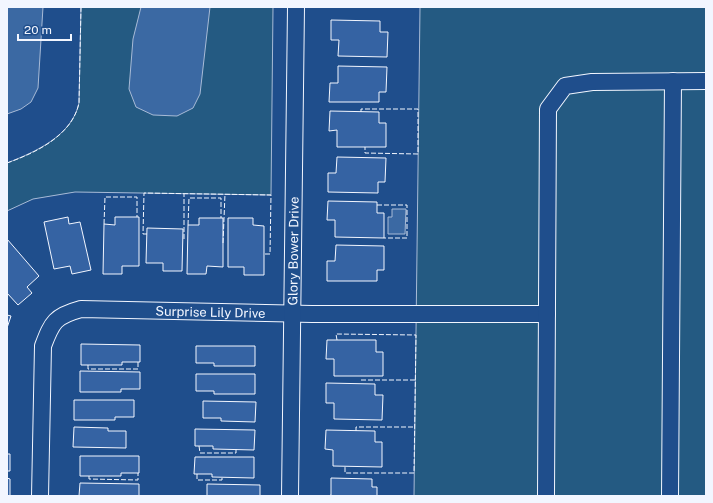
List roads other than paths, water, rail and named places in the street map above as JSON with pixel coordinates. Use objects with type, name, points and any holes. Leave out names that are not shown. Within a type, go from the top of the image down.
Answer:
[{"type":"street","name":"Glory Bower Drive","points":[[290,496],[296,7]]},
{"type":"street","points":[[670,496],[673,81]]},
{"type":"street","points":[[546,496],[548,109],[565,86],[592,82],[706,81]]},
{"type":"street","name":"Surprise Lily Drive","points":[[40,496],[42,346],[51,325],[64,313],[80,309],[292,313],[547,314]]}]
